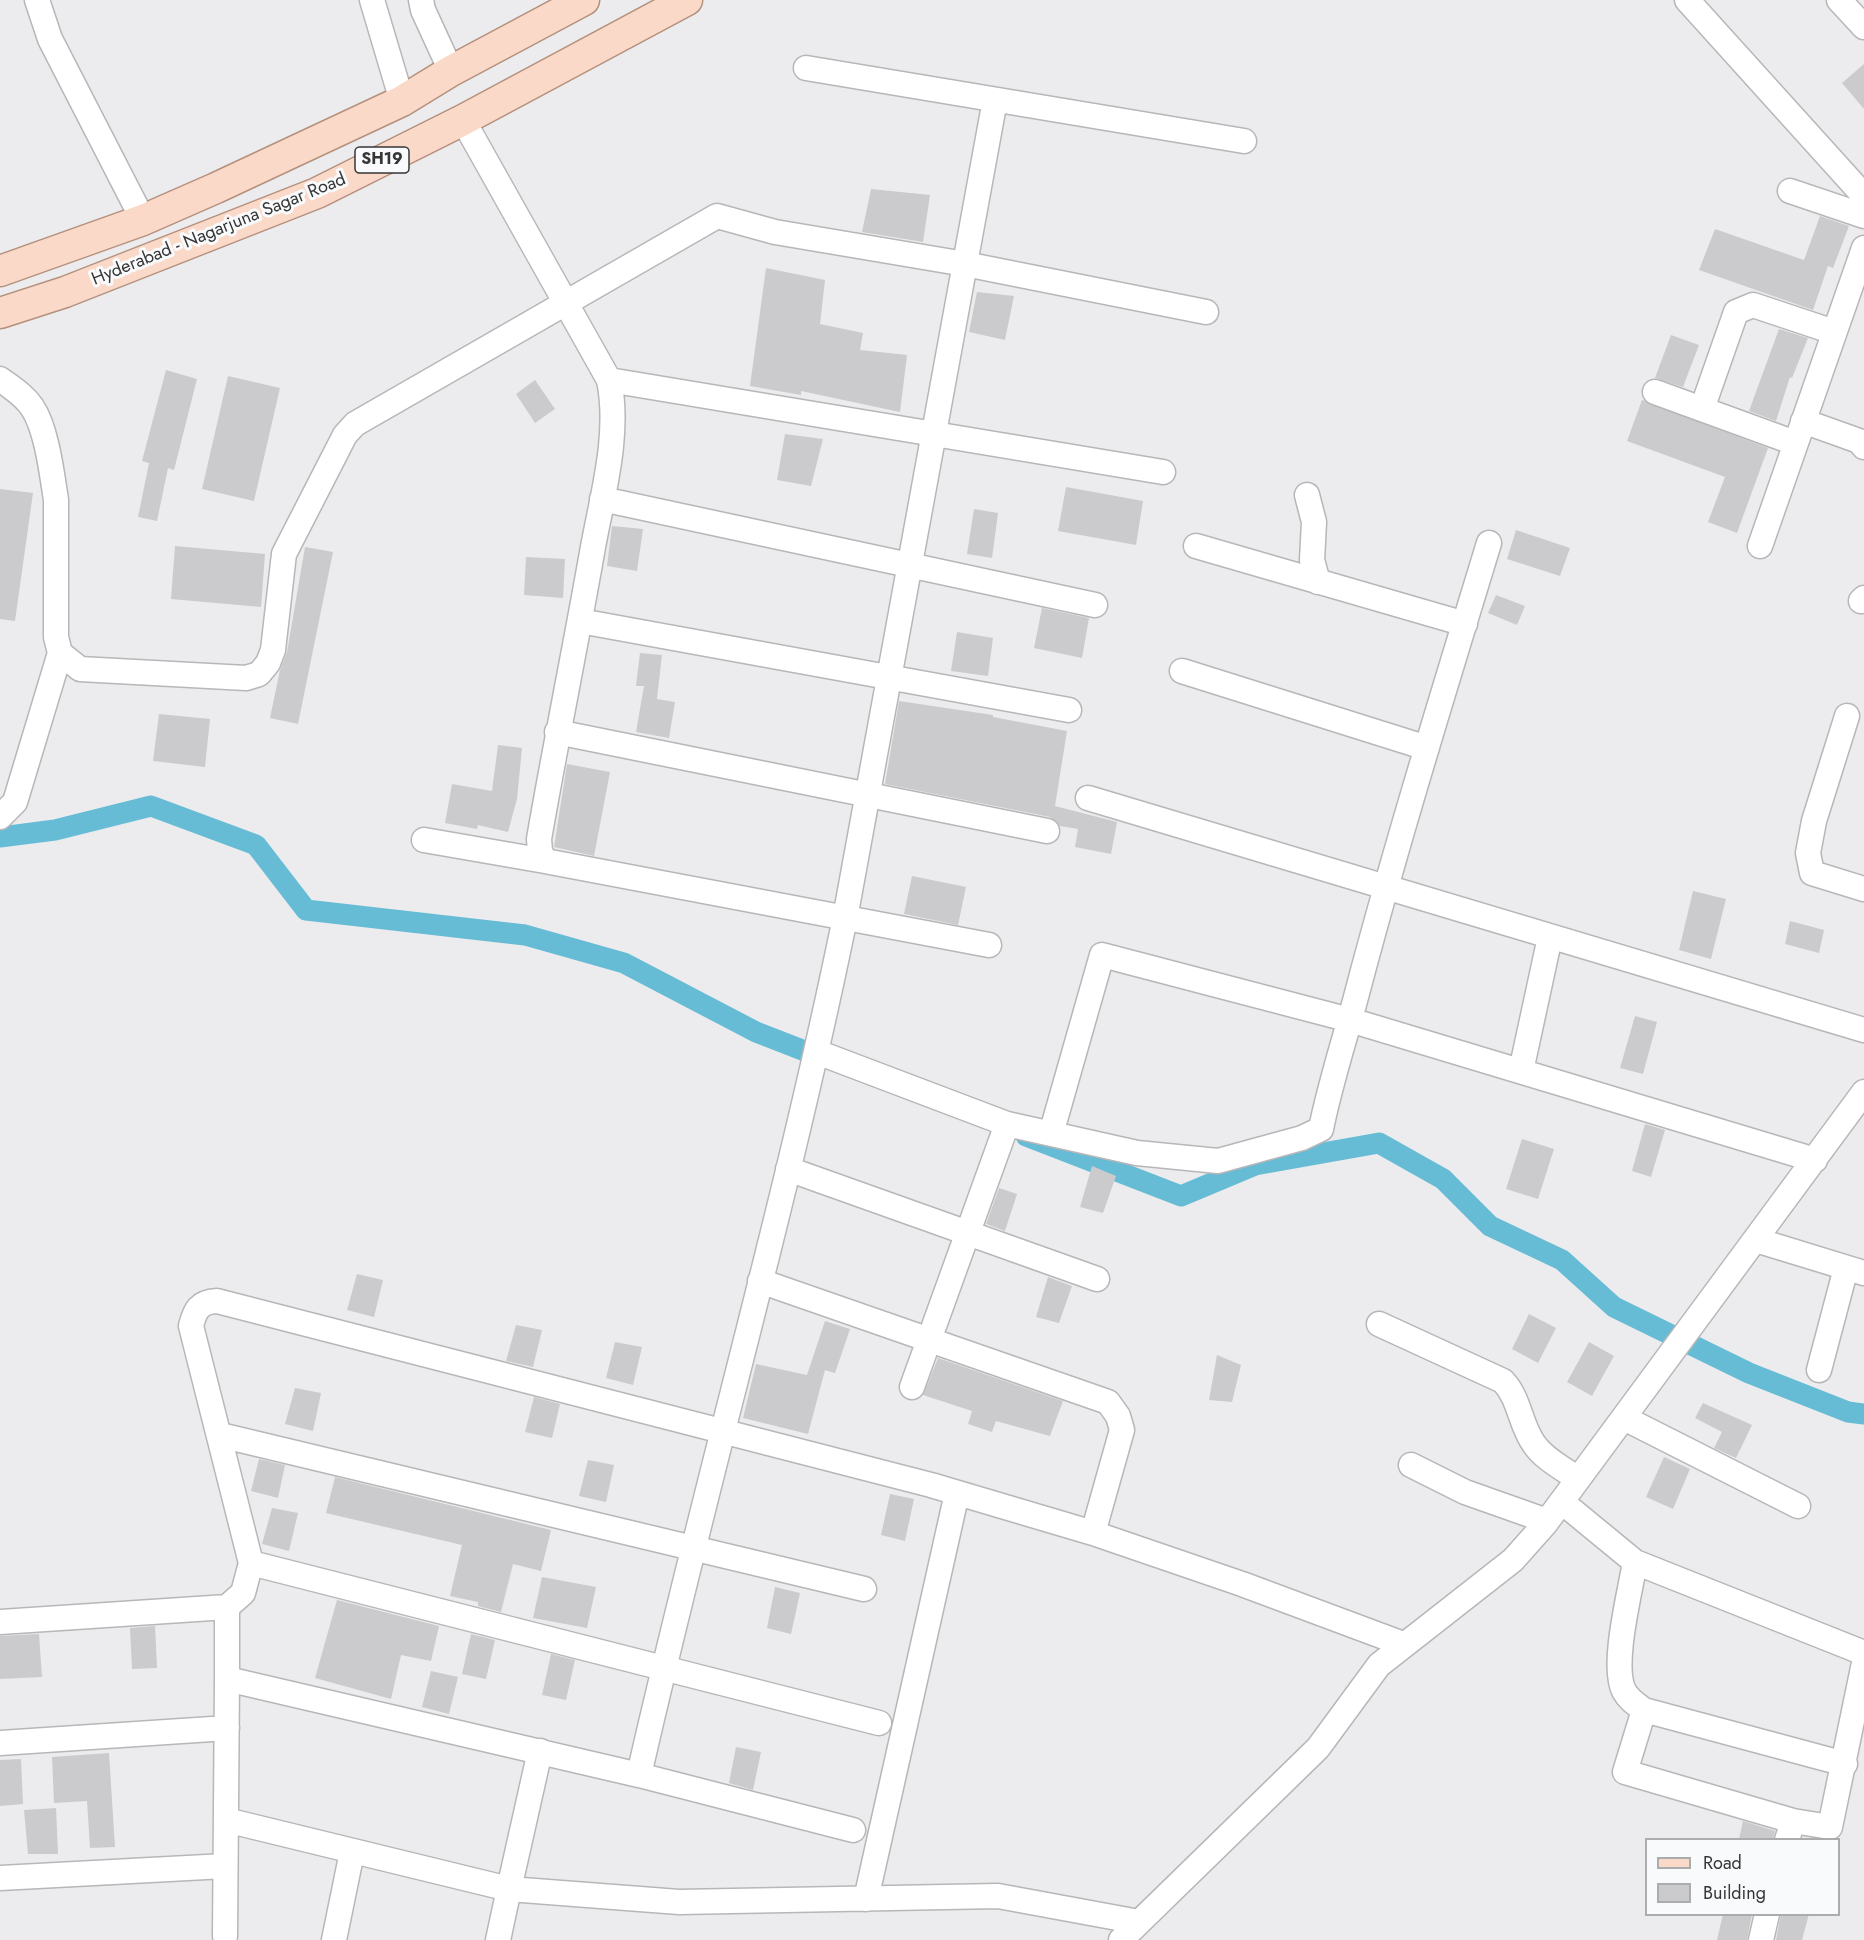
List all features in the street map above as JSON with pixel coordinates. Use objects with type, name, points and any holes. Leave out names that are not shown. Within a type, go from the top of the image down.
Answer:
[{"type":"main road","name":"Hyderabad - Nagarjuna Sagar Road","points":[[0,271],[143,220],[402,101],[451,71],[584,0]]},
{"type":"main road","name":"Hyderabad - Nagarjuna Sagar Road","points":[[0,313],[65,292],[317,193],[463,120],[687,0]]},
{"type":"street","points":[[37,0],[50,39],[143,220]]},
{"type":"street","points":[[372,0],[402,101]]},
{"type":"street","points":[[421,0],[423,10],[451,71]]},
{"type":"street","points":[[1687,0],[1864,196]]},
{"type":"street","points":[[1839,0],[1864,27]]},
{"type":"street","points":[[806,68],[1244,141]]},
{"type":"street","points":[[639,1775],[692,1548],[817,1052],[868,795],[995,99]]},
{"type":"street","points":[[463,120],[609,380],[614,419],[602,499],[539,839],[540,851],[545,861]]},
{"type":"street","points":[[1790,191],[1864,216]]},
{"type":"street","points":[[60,653],[80,669],[246,678],[259,674],[268,663],[273,650],[284,554],[345,435],[355,424],[717,216],[775,232],[965,264],[1206,312]]},
{"type":"street","points":[[1760,546],[1834,332],[1855,300],[1864,248]]},
{"type":"street","points":[[1702,409],[1736,312],[1743,307],[1753,305],[1834,332]]},
{"type":"street","points":[[0,379],[24,397],[34,410],[52,478],[56,500],[56,637],[60,653],[15,802],[0,818]]},
{"type":"street","points":[[609,380],[1163,472]]},
{"type":"street","points":[[1655,392],[1702,409],[1799,432],[1859,441],[1864,447]]},
{"type":"street","points":[[1307,495],[1314,522],[1312,560],[1318,582]]},
{"type":"street","points":[[602,499],[1095,604]]},
{"type":"street","points":[[817,1052],[1007,1124],[1137,1153],[1218,1161],[1302,1138],[1321,1129],[1333,1072],[1350,1020],[1385,887],[1489,543]]},
{"type":"street","points":[[1196,546],[1465,624]]},
{"type":"street","points":[[580,621],[1070,710]]},
{"type":"street","points":[[1182,671],[1427,748]]},
{"type":"street","points":[[1847,716],[1814,820],[1808,852],[1812,873],[1864,889]]},
{"type":"street","points":[[557,732],[1047,831]]},
{"type":"street","points":[[1088,798],[1864,1030]]},
{"type":"street","points":[[424,840],[989,945]]},
{"type":"street","points":[[1521,1071],[1550,937]]},
{"type":"street","points":[[1051,1134],[1102,955],[1350,1020],[1815,1160]]},
{"type":"street","points":[[1121,1940],[1318,1748],[1379,1665],[1513,1560],[1562,1502],[1863,1096]]},
{"type":"street","points":[[912,1387],[1007,1124]]},
{"type":"street","points":[[788,1169],[1097,1279]]},
{"type":"street","points":[[1756,1240],[1855,1270],[1819,1370]]},
{"type":"street","points":[[759,1281],[1107,1402],[1118,1416],[1122,1430],[1093,1533]]},
{"type":"street","points":[[0,1622],[227,1607],[243,1593],[251,1563],[191,1326],[195,1311],[205,1302],[217,1301],[957,1493],[1093,1533],[1242,1584],[1403,1644]]},
{"type":"street","points":[[1379,1324],[1503,1381],[1515,1399],[1533,1444],[1541,1453],[1578,1479]]},
{"type":"street","points":[[1624,1418],[1798,1506]]},
{"type":"street","points":[[220,1435],[864,1589]]},
{"type":"street","points":[[1412,1465],[1465,1492],[1547,1521]]},
{"type":"street","points":[[866,1899],[957,1493]]},
{"type":"street","points":[[1562,1502],[1635,1562],[1864,1653]]},
{"type":"street","points":[[1635,1562],[1618,1667],[1627,1694],[1644,1710],[1845,1764]]},
{"type":"street","points":[[251,1563],[879,1723]]},
{"type":"street","points":[[225,1936],[227,1607]]},
{"type":"street","points":[[1644,1710],[1626,1772],[1790,1830],[1830,1827],[1845,1764],[1864,1664]]},
{"type":"street","points":[[227,1679],[540,1751],[853,1830]]},
{"type":"street","points":[[0,1743],[227,1728]]},
{"type":"street","points":[[498,1940],[540,1751]]},
{"type":"street","points":[[226,1820],[509,1889],[679,1902],[998,1896],[1140,1922]]},
{"type":"street","points":[[334,1940],[352,1852]]},
{"type":"street","points":[[0,1878],[225,1866]]},
{"type":"street","points":[[1761,1940],[1767,1916]]},
{"type":"building","points":[[1864,64],[1864,109],[1842,83]]},
{"type":"building","points":[[871,189],[930,195],[923,242],[862,232]]},
{"type":"building","points":[[1820,216],[1849,226],[1833,268],[1828,266],[1813,310],[1699,270],[1715,229],[1804,260]]},
{"type":"building","points":[[766,268],[825,280],[820,324],[863,333],[860,350],[907,355],[900,412],[801,391],[801,395],[750,386]]},
{"type":"building","points":[[977,292],[1014,296],[1005,340],[969,332]]},
{"type":"building","points":[[1779,329],[1808,338],[1792,378],[1790,377],[1776,421],[1749,411]]},
{"type":"building","points":[[1671,335],[1699,345],[1683,387],[1655,378]]},
{"type":"building","points":[[166,370],[197,379],[174,470],[168,468],[157,521],[138,517],[149,463],[142,461]]},
{"type":"building","points":[[228,376],[280,388],[254,501],[202,489]]},
{"type":"building","points":[[535,380],[555,409],[535,423],[516,394]]},
{"type":"building","points":[[1642,400],[1768,448],[1737,533],[1708,522],[1725,477],[1627,441]]},
{"type":"building","points":[[785,434],[823,439],[811,486],[777,480]]},
{"type":"building","points":[[1066,487],[1143,501],[1136,545],[1058,531]]},
{"type":"building","points":[[0,489],[33,493],[15,621],[0,619]]},
{"type":"building","points":[[974,509],[998,513],[992,558],[967,554]]},
{"type":"building","points":[[612,526],[643,529],[637,571],[607,566]]},
{"type":"building","points":[[1516,530],[1570,548],[1560,576],[1507,559]]},
{"type":"building","points":[[175,546],[265,554],[261,607],[171,599]]},
{"type":"building","points":[[305,547],[333,552],[298,724],[270,718],[280,670],[287,652]]},
{"type":"building","points":[[526,557],[565,559],[563,598],[524,595]]},
{"type":"building","points":[[1496,595],[1525,606],[1517,625],[1488,613]]},
{"type":"building","points":[[1042,608],[1089,618],[1082,658],[1034,648]]},
{"type":"building","points":[[957,632],[993,638],[988,676],[951,671]]},
{"type":"building","points":[[640,653],[662,655],[657,699],[675,702],[669,738],[636,732],[644,686],[636,686]]},
{"type":"building","points":[[899,701],[993,715],[993,717],[1067,731],[1055,806],[1117,822],[1111,854],[1075,847],[1078,829],[1060,826],[1050,817],[885,784]]},
{"type":"building","points":[[159,714],[210,719],[205,767],[153,761]]},
{"type":"building","points":[[498,745],[522,748],[517,799],[508,832],[478,825],[477,829],[445,823],[452,784],[492,791]]},
{"type":"building","points":[[567,764],[610,772],[594,856],[554,847]]},
{"type":"building","points":[[912,876],[966,887],[958,925],[904,914]]},
{"type":"building","points":[[1693,891],[1726,899],[1711,959],[1679,950]]},
{"type":"building","points":[[1790,921],[1824,930],[1819,953],[1785,944]]},
{"type":"building","points":[[1635,1016],[1657,1022],[1643,1074],[1620,1068]]},
{"type":"building","points":[[1645,1124],[1665,1130],[1651,1177],[1632,1171]]},
{"type":"building","points":[[1522,1139],[1554,1149],[1538,1199],[1506,1189]]},
{"type":"building","points":[[1092,1166],[1116,1176],[1103,1213],[1080,1207]]},
{"type":"building","points":[[999,1188],[1017,1194],[1005,1231],[986,1224]]},
{"type":"building","points":[[357,1274],[383,1280],[374,1317],[347,1310]]},
{"type":"building","points":[[1048,1277],[1072,1286],[1059,1323],[1036,1317]]},
{"type":"building","points":[[1529,1314],[1556,1328],[1538,1363],[1512,1349]]},
{"type":"building","points":[[825,1321],[850,1329],[835,1373],[825,1370],[808,1434],[743,1418],[756,1364],[807,1375]]},
{"type":"building","points":[[516,1325],[542,1330],[533,1367],[506,1361]]},
{"type":"building","points":[[615,1342],[642,1347],[633,1385],[606,1378]]},
{"type":"building","points":[[1589,1342],[1614,1356],[1592,1396],[1567,1382]]},
{"type":"building","points":[[1217,1355],[1241,1365],[1232,1402],[1209,1400]]},
{"type":"building","points":[[938,1358],[1063,1401],[1050,1436],[996,1421],[992,1432],[968,1424],[972,1411],[923,1395]]},
{"type":"building","points":[[295,1388],[321,1393],[313,1431],[285,1424]]},
{"type":"building","points":[[534,1397],[560,1404],[552,1438],[525,1432]]},
{"type":"building","points":[[1703,1403],[1752,1425],[1736,1458],[1714,1448],[1722,1432],[1695,1418]]},
{"type":"building","points":[[1664,1457],[1690,1469],[1673,1509],[1646,1497]]},
{"type":"building","points":[[259,1459],[285,1465],[278,1498],[251,1491]]},
{"type":"building","points":[[588,1460],[614,1465],[606,1502],[579,1496]]},
{"type":"building","points":[[335,1477],[551,1530],[541,1571],[513,1564],[501,1612],[478,1606],[478,1602],[450,1596],[462,1545],[326,1513]]},
{"type":"building","points":[[890,1494],[914,1499],[905,1541],[881,1535]]},
{"type":"building","points":[[272,1508],[298,1513],[289,1551],[262,1544]]},
{"type":"building","points":[[542,1577],[596,1587],[587,1628],[533,1618]]},
{"type":"building","points":[[775,1587],[800,1593],[791,1634],[767,1628]]},
{"type":"building","points":[[337,1600],[439,1626],[431,1661],[401,1655],[391,1699],[315,1678]]},
{"type":"building","points":[[155,1626],[157,1668],[132,1669],[130,1628]]},
{"type":"building","points":[[39,1634],[42,1677],[0,1679],[0,1636]]},
{"type":"building","points":[[471,1634],[495,1640],[486,1679],[462,1674]]},
{"type":"building","points":[[551,1654],[575,1660],[566,1700],[542,1695]]},
{"type":"building","points":[[431,1671],[458,1677],[449,1714],[422,1707]]},
{"type":"building","points":[[736,1747],[761,1752],[753,1790],[729,1783]]},
{"type":"building","points":[[109,1753],[115,1847],[90,1848],[87,1801],[54,1803],[52,1757]]},
{"type":"building","points":[[21,1759],[23,1804],[0,1806],[0,1760]]},
{"type":"building","points":[[56,1808],[58,1854],[28,1854],[24,1810]]},
{"type":"building","points":[[1743,1821],[1775,1831],[1773,1838],[1739,1838]]},
{"type":"building","points":[[1723,1916],[1752,1916],[1747,1940],[1717,1940]]},
{"type":"building","points":[[1781,1916],[1808,1916],[1802,1940],[1776,1940]]},
{"type":"waterway","points":[[0,837],[55,830],[151,806],[256,845],[306,910],[525,935],[624,963],[756,1032],[810,1053]]},
{"type":"waterway","points":[[1026,1136],[1181,1196],[1255,1165],[1379,1143],[1443,1179],[1490,1226],[1562,1260],[1614,1307],[1749,1373],[1848,1412],[1864,1414]]}]
